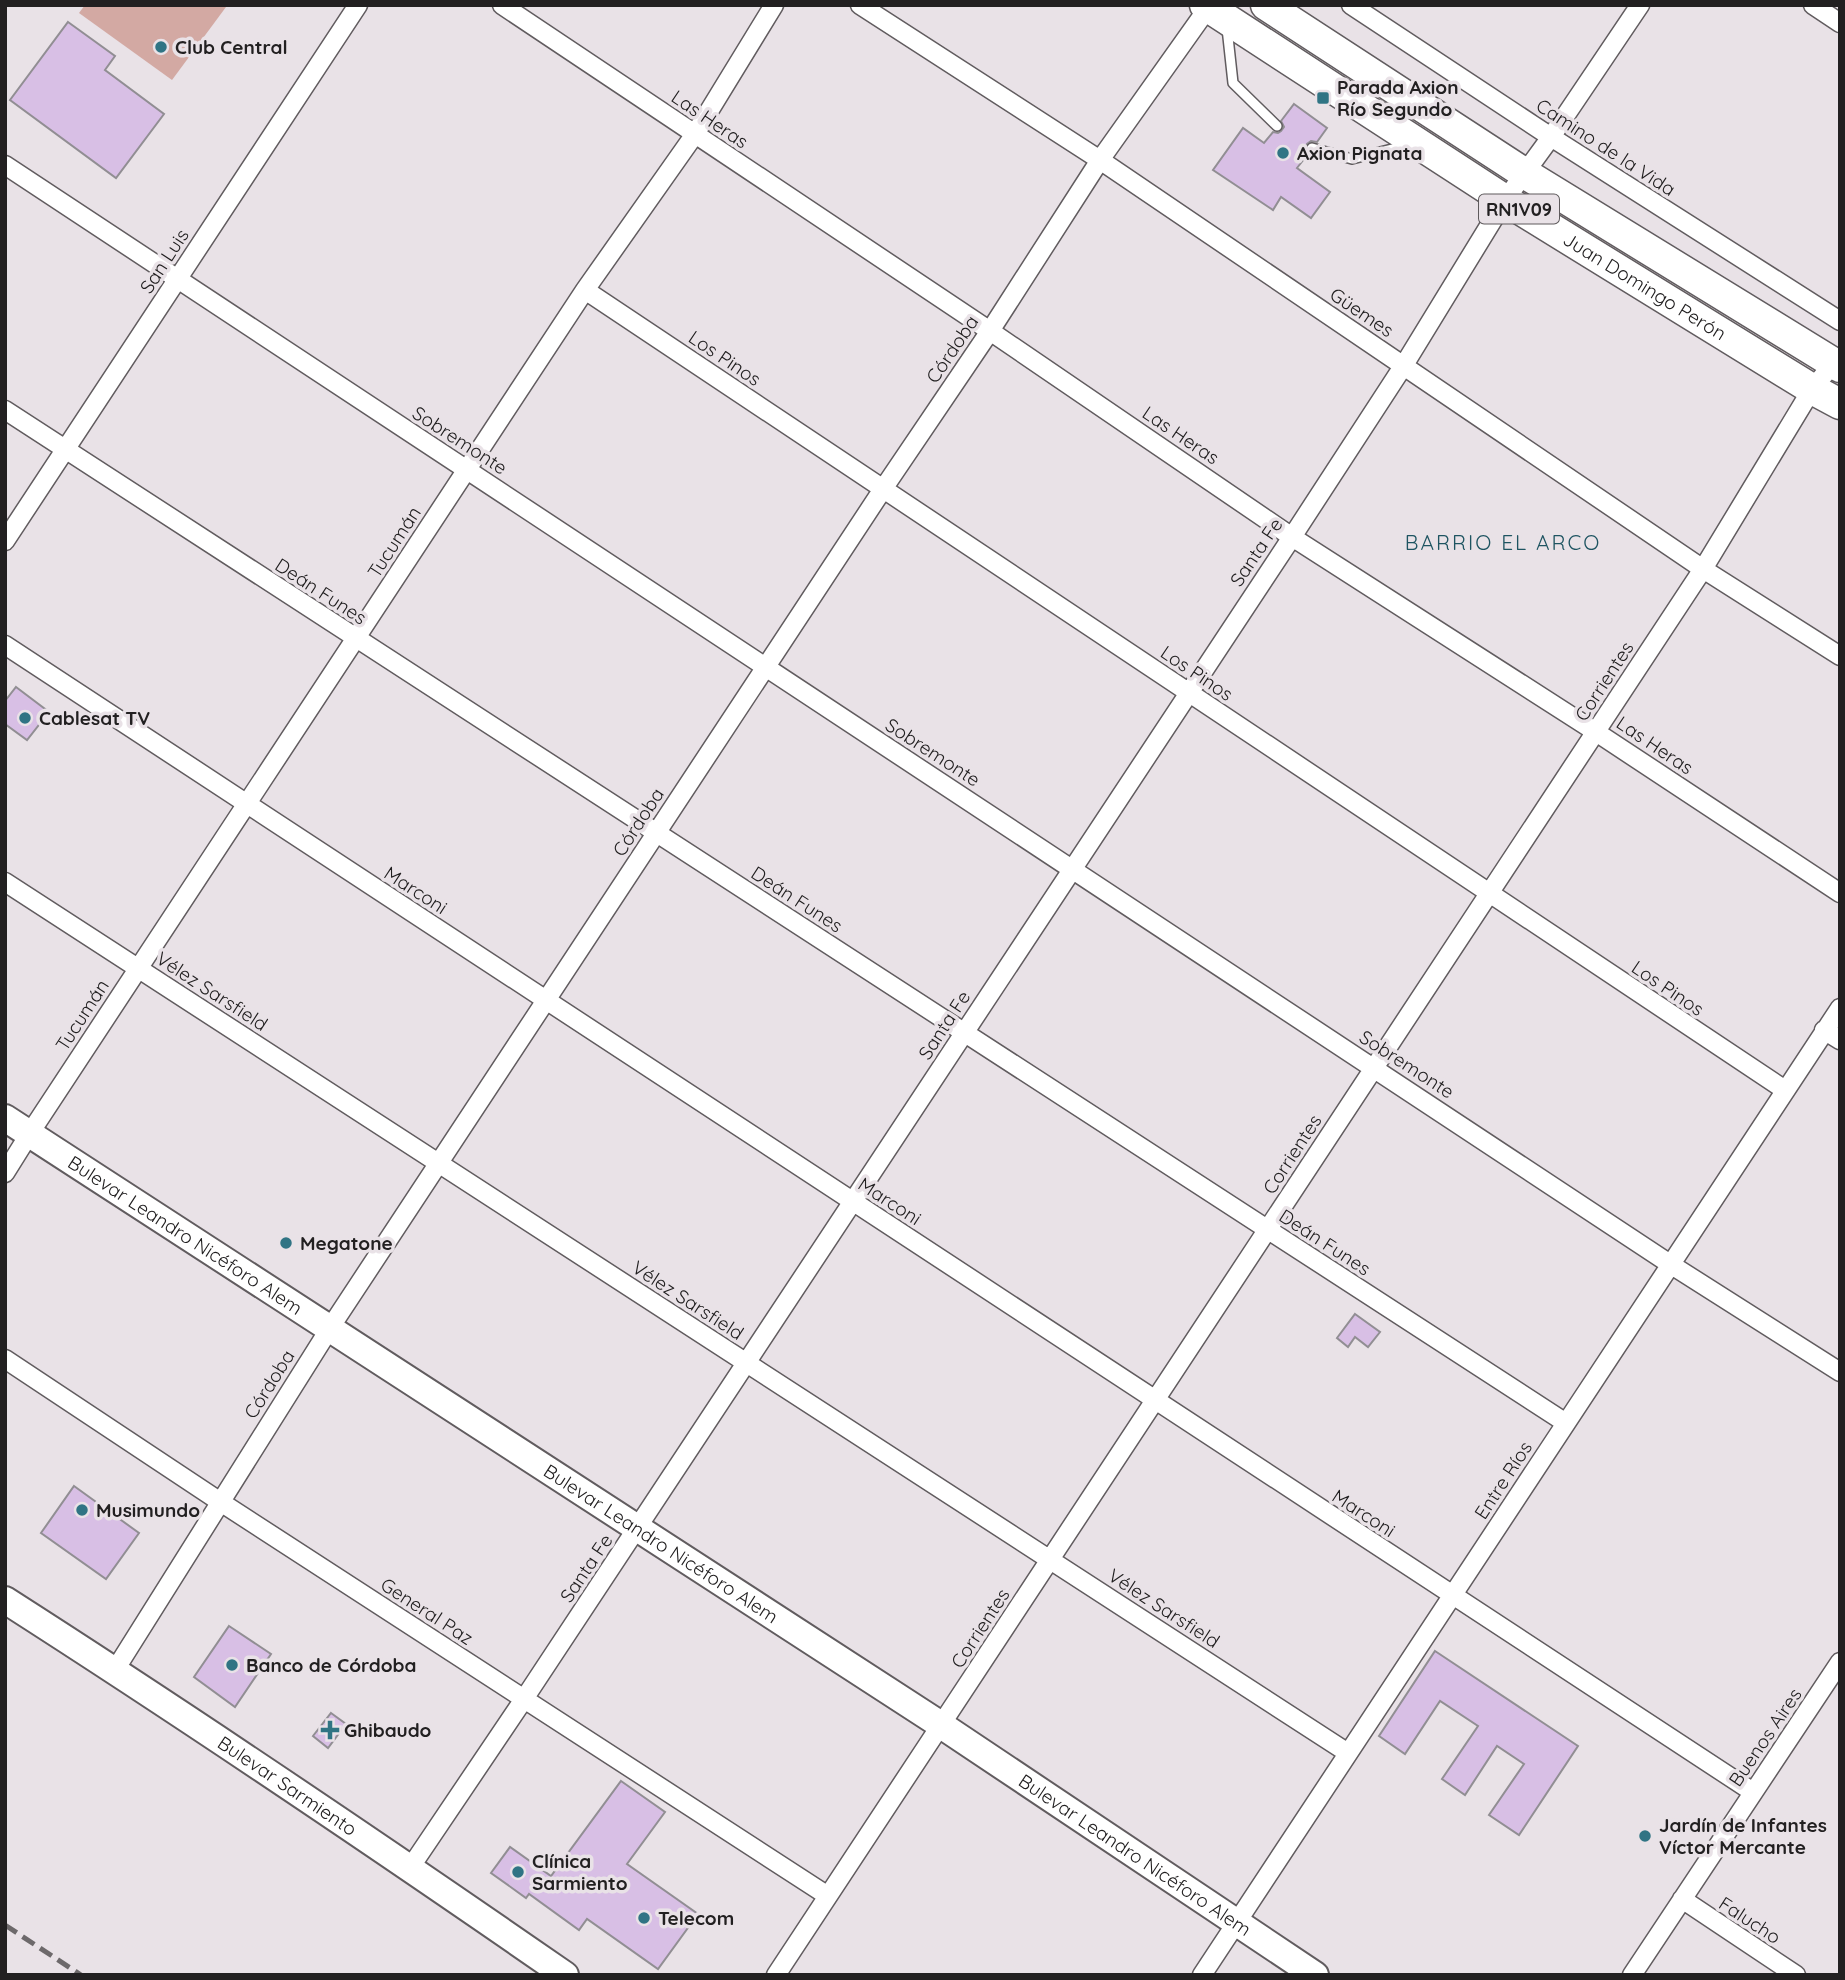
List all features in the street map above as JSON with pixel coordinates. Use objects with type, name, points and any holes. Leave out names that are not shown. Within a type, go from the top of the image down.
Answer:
[{"type":"main road","name":"Juan Domingo Perón","points":[[1266,5],[1524,173],[1838,361]]},
{"type":"main road","name":"Juan Domingo Perón","points":[[1212,9],[1505,200],[1840,404]]},
{"type":"street","name":"San Luis","points":[[5,541],[358,5]]},
{"type":"street","name":"Las Heras","points":[[502,5],[990,331],[1292,537],[1840,893]]},
{"type":"street","name":"Tucumán","points":[[5,1173],[585,290],[695,134],[774,5]]},
{"type":"street","name":"Güemes","points":[[860,5],[1100,160],[1703,569],[1840,656]]},
{"type":"street","name":"Camino de la Vida","points":[[1351,5],[1551,137],[1840,321]]},
{"type":"street","name":"Santa Fe","points":[[410,1867],[638,1528],[1292,537],[1404,365],[1505,200],[1640,5]]},
{"type":"street","points":[[1813,5],[1840,23]]},
{"type":"street","name":"Córdoba","points":[[115,1670],[330,1328],[765,667],[990,331],[1100,160],[1212,9]]},
{"type":"street","name":"Sobremonte","points":[[5,165],[1670,1264],[1840,1372]]},
{"type":"street","name":"Los Pinos","points":[[585,290],[1784,1090]]},
{"type":"street","name":"Corrientes","points":[[776,1975],[1703,569],[1812,389],[1838,361]]},
{"type":"street","name":"Deán Funes","points":[[5,410],[1566,1423]]},
{"type":"street","name":"Marconi","points":[[5,645],[1753,1792]]},
{"type":"street","name":"Vélez Sarsfield","points":[[5,882],[1348,1753]]},
{"type":"street","name":"Entre Ríos","points":[[1202,1975],[1840,1007]]},
{"type":"street","points":[[1824,1030],[1840,1040]]},
{"type":"street","name":"Bulevar Leandro Nicéforo Alem","points":[[5,1118],[942,1725],[1315,1975]]},
{"type":"street","name":"General Paz","points":[[5,1359],[828,1896]]},
{"type":"street","name":"Bulevar Sarmiento","points":[[5,1600],[115,1670],[410,1867],[565,1975]]},
{"type":"street","name":"Buenos Aires","points":[[1632,1975],[1753,1792],[1832,1689],[1840,1662]]},
{"type":"street","name":"Falucho","points":[[1682,1899],[1796,1975]]},
{"type":"lane","points":[[1212,9],[1233,83],[1277,126]]},
{"type":"lane","points":[[1312,148],[1352,159],[1416,143]]},
{"type":"shaded area","name":"Club Central","points":[[85,5],[226,7],[172,80],[79,13]]},
{"type":"building","name":"Club Central","points":[[68,22],[115,56],[105,70],[164,114],[116,178],[10,100]]},
{"type":"building","points":[[1294,104],[1327,128],[1317,142],[1311,141],[1307,144],[1305,149],[1308,154],[1297,168],[1330,192],[1311,218],[1281,197],[1273,210],[1213,170],[1243,128],[1264,143],[1273,132],[1281,131],[1284,127],[1281,121]]},
{"type":"building","name":"Cablesat TV","points":[[16,687],[49,712],[27,740],[5,724],[5,701]]},
{"type":"building","points":[[1355,1314],[1380,1332],[1368,1347],[1355,1337],[1348,1347],[1337,1338]]},
{"type":"building","name":"Musimundo","points":[[74,1486],[139,1533],[106,1579],[41,1533]]},
{"type":"building","name":"Banco de Córdoba","points":[[229,1626],[271,1654],[235,1707],[194,1677]]},
{"type":"building","points":[[1435,1651],[1578,1746],[1519,1835],[1489,1815],[1524,1764],[1497,1746],[1465,1795],[1442,1779],[1478,1726],[1440,1701],[1405,1754],[1379,1736]]},
{"type":"building","name":"Ghibaudo","points":[[331,1713],[346,1724],[328,1748],[313,1736]]},
{"type":"building","points":[[621,1781],[665,1812],[627,1864],[698,1914],[658,1969],[587,1919],[579,1930],[529,1894],[526,1898],[491,1873],[510,1847],[551,1876]]},
{"type":"railway","points":[[5,1925],[81,1975]]},
{"type":"place","name":"Club Central","points":[[161,47]]},
{"type":"place","name":"Parada Axion Río Segundo","points":[[1323,98]]},
{"type":"place","name":"Axion Pignata","points":[[1283,153]]},
{"type":"place","name":"Cablesat TV","points":[[25,718]]},
{"type":"place","name":"Megatone","points":[[286,1243]]},
{"type":"place","name":"Musimundo","points":[[82,1510]]},
{"type":"place","name":"Banco de Córdoba","points":[[232,1665]]},
{"type":"place","name":"Ghibaudo","points":[[330,1730]]},
{"type":"place","name":"Jardín de Infantes Víctor Mercante","points":[[1645,1836]]},
{"type":"place","name":"Clínica Sarmiento","points":[[518,1872]]},
{"type":"place","name":"Telecom","points":[[644,1918]]},
{"type":"district","name":"BARRIO EL ARCO","points":[[1503,542]]}]
